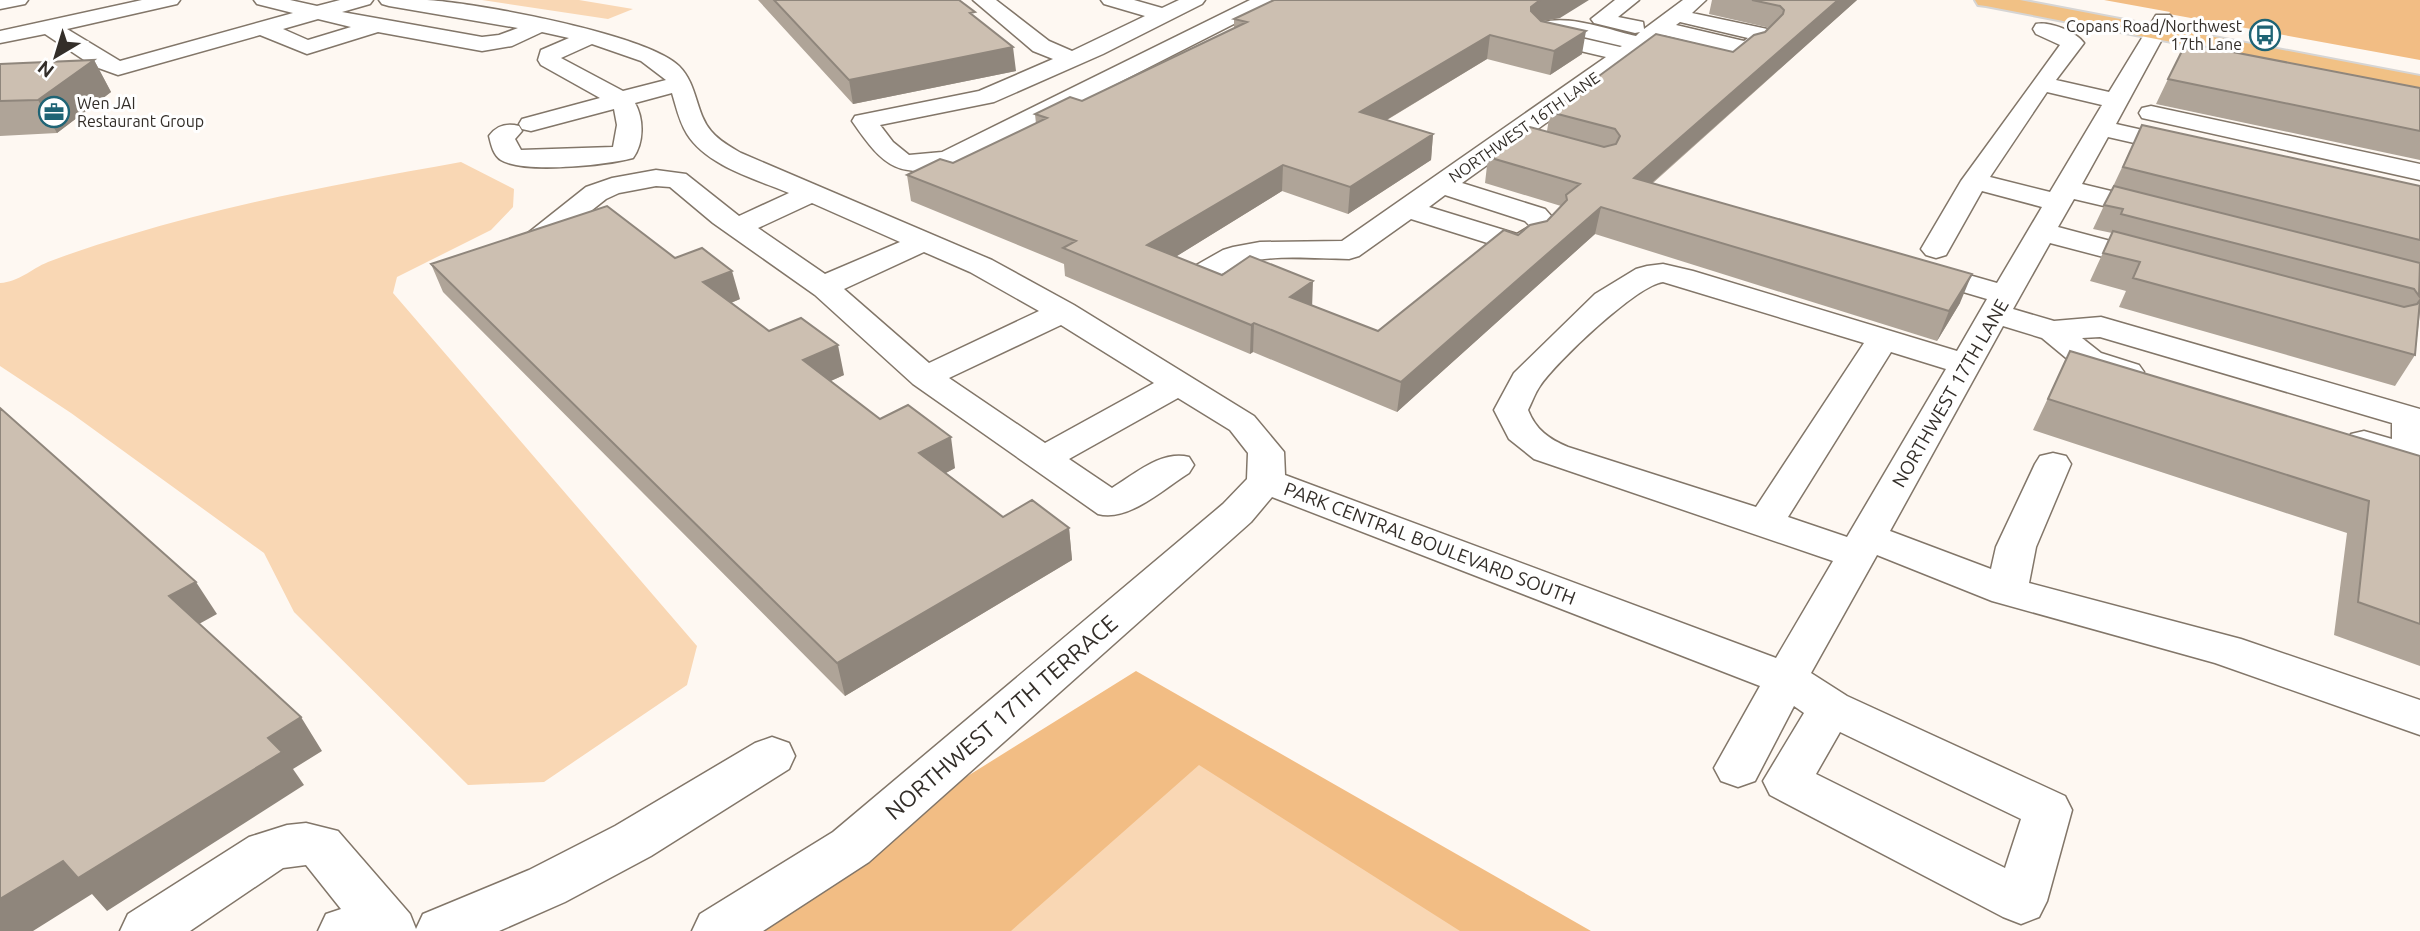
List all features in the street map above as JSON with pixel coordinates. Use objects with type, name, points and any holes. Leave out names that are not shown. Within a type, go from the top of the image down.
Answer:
[{"type":"main road","points":[[1986,0],[2154,34],[2420,82]]},
{"type":"main road","points":[[2062,0],[2154,34],[2420,67]]},
{"type":"street","points":[[0,2],[18,0]]},
{"type":"street","points":[[0,19],[93,0]]},
{"type":"street","points":[[0,37],[170,0]]},
{"type":"street","name":"PARK CENTRAL BOULEVARD SOUTH","points":[[264,0],[317,13],[384,13],[539,27],[590,37],[636,51],[668,67],[681,83],[699,133],[732,159],[981,266],[1063,312],[1242,424],[1266,452],[1266,481],[1786,679],[1832,708],[2048,810],[2021,901],[1787,781],[1832,708]]},
{"type":"street","points":[[49,27],[101,61],[118,68],[90,75],[114,89],[174,73],[148,59],[363,0]]},
{"type":"street","points":[[983,0],[1041,46],[1072,59]]},
{"type":"street","points":[[1111,0],[1148,7],[1195,0]]},
{"type":"street","points":[[1148,7],[1121,36],[986,97],[863,121],[884,147],[903,163],[947,159],[1266,0]]},
{"type":"street","points":[[1629,0],[1601,19],[1662,23]]},
{"type":"street","points":[[262,28],[307,47],[384,13]]},
{"type":"street","name":"NORTHWEST 16TH LANE","points":[[1204,273],[1233,257],[1260,251],[1349,250],[1509,137],[1662,23]]},
{"type":"street","points":[[1936,249],[1974,181],[2073,43],[2044,29]]},
{"type":"street","points":[[2154,34],[2381,98]]},
{"type":"street","name":"NORTHWEST 17TH LANE","points":[[1738,768],[1786,679],[2154,34]]},
{"type":"street","points":[[1121,36],[1167,50]]},
{"type":"street","points":[[590,37],[549,55],[549,60],[621,100],[628,108],[629,139],[624,153],[530,158],[512,156],[505,150],[502,136],[521,127],[621,100],[681,83]]},
{"type":"street","points":[[0,51],[7,57],[0,58]]},
{"type":"street","points":[[1028,79],[1075,95]]},
{"type":"street","points":[[2041,85],[2213,153]]},
{"type":"street","points":[[2112,111],[2420,172]]},
{"type":"street","points":[[1509,137],[1536,145]]},
{"type":"street","points":[[538,239],[596,193],[612,186],[656,178],[677,180],[737,227],[822,287],[925,377],[1111,505],[1176,465]]},
{"type":"street","points":[[1974,181],[2056,208]]},
{"type":"street","points":[[1408,209],[1516,243],[1530,241],[1546,226],[1535,215],[1441,185]]},
{"type":"street","points":[[737,227],[811,194]]},
{"type":"street","points":[[822,287],[923,242]]},
{"type":"street","points":[[1966,365],[1663,273],[1647,275],[1630,284],[1597,310],[1526,380],[1511,410],[1516,426],[1526,438],[1555,455],[1765,523],[1862,546],[2007,591],[2226,650],[2420,718]]},
{"type":"street","points":[[2001,304],[2053,331],[2089,360],[2155,380]]},
{"type":"street","points":[[925,377],[1063,312]]},
{"type":"street","points":[[2053,331],[2101,327],[2410,417],[2409,456],[2329,432]]},
{"type":"street","points":[[1765,523],[1883,339]]},
{"type":"street","points":[[1044,458],[1178,384]]},
{"type":"street","points":[[2007,591],[2017,547],[2053,464]]},
{"type":"street","name":"NORTHWEST 17TH TERRACE","points":[[719,931],[851,847],[1237,513],[1266,481]]},
{"type":"street","points":[[442,931],[547,886],[633,841],[772,756]]},
{"type":"street","points":[[147,931],[267,852],[289,845],[308,843],[320,846],[391,931]]},
{"type":"street","points":[[345,931],[360,931]]},
{"type":"lane","points":[[2056,208],[2175,215]]},
{"type":"lane","points":[[2056,208],[2175,267]]},
{"type":"lane","points":[[1897,263],[2001,304]]},
{"type":"shaded area","points":[[482,0],[579,0],[633,9],[608,19]]},
{"type":"shaded area","points":[[2104,0],[2420,0],[2420,60],[2169,14],[2170,12]]},
{"type":"shaded area","points":[[461,162],[514,189],[513,207],[491,230],[397,277],[393,293],[697,646],[687,685],[544,782],[468,785],[294,612],[264,553],[71,413],[0,366],[0,283],[109,241],[211,212]]},
{"type":"shaded area","points":[[1136,671],[1591,931],[719,931]]},
{"type":"shaded area","points":[[1199,765],[1460,931],[1011,931]]},
{"type":"building","points":[[774,0],[959,0],[975,12],[970,13],[1013,47],[849,80]]},
{"type":"building","points":[[1274,0],[1540,0],[1531,7],[1531,11],[1541,21],[1586,31],[1554,51],[1490,35],[1360,112],[1433,134],[1350,187],[1283,165],[1147,245],[1222,275],[1250,256],[1313,281],[1290,297],[1378,331],[1504,230],[1518,235],[1530,225],[1547,221],[1567,200],[1566,195],[1580,184],[1488,157],[1530,127],[1604,147],[1616,144],[1620,136],[1615,129],[1550,112],[1656,34],[1733,52],[1754,35],[1765,32],[1783,14],[1784,10],[1780,6],[1752,0],[1838,0],[1634,178],[1972,274],[1949,311],[1601,207],[1401,382],[1254,323],[1251,325],[1063,248],[1076,241],[907,175],[940,159],[953,163],[1047,118],[1035,114],[1070,97],[1082,101],[1247,22],[1234,19]]},
{"type":"building","points":[[2186,43],[2420,88],[2420,131],[2168,79]]},
{"type":"building","points":[[94,60],[38,100],[0,101],[0,64]]},
{"type":"building","points":[[2142,125],[2420,186],[2420,240],[2123,167]]},
{"type":"building","points":[[2114,186],[2420,263],[2419,296],[2414,289],[2121,214],[2123,209],[2104,205]]},
{"type":"building","points":[[607,206],[675,258],[702,248],[732,271],[703,282],[769,331],[801,318],[838,345],[803,360],[880,419],[908,405],[951,437],[919,453],[1003,517],[1032,500],[1069,528],[837,663],[431,264]]},
{"type":"building","points":[[2113,231],[2404,307],[2417,304],[2420,300],[2415,355],[2133,278],[2140,262],[2103,253]]},
{"type":"building","points":[[2070,351],[2420,456],[2420,624],[2358,602],[2369,501],[2048,399]]},
{"type":"building","points":[[0,408],[196,582],[169,596],[301,717],[268,738],[282,752],[78,878],[63,861],[0,899]]},
{"type":"place","name":"Copans Road/Northwest 17th Lane","points":[[2265,35]]},
{"type":"place","name":"Wen JAI Restaurant Group","points":[[54,112]]}]
